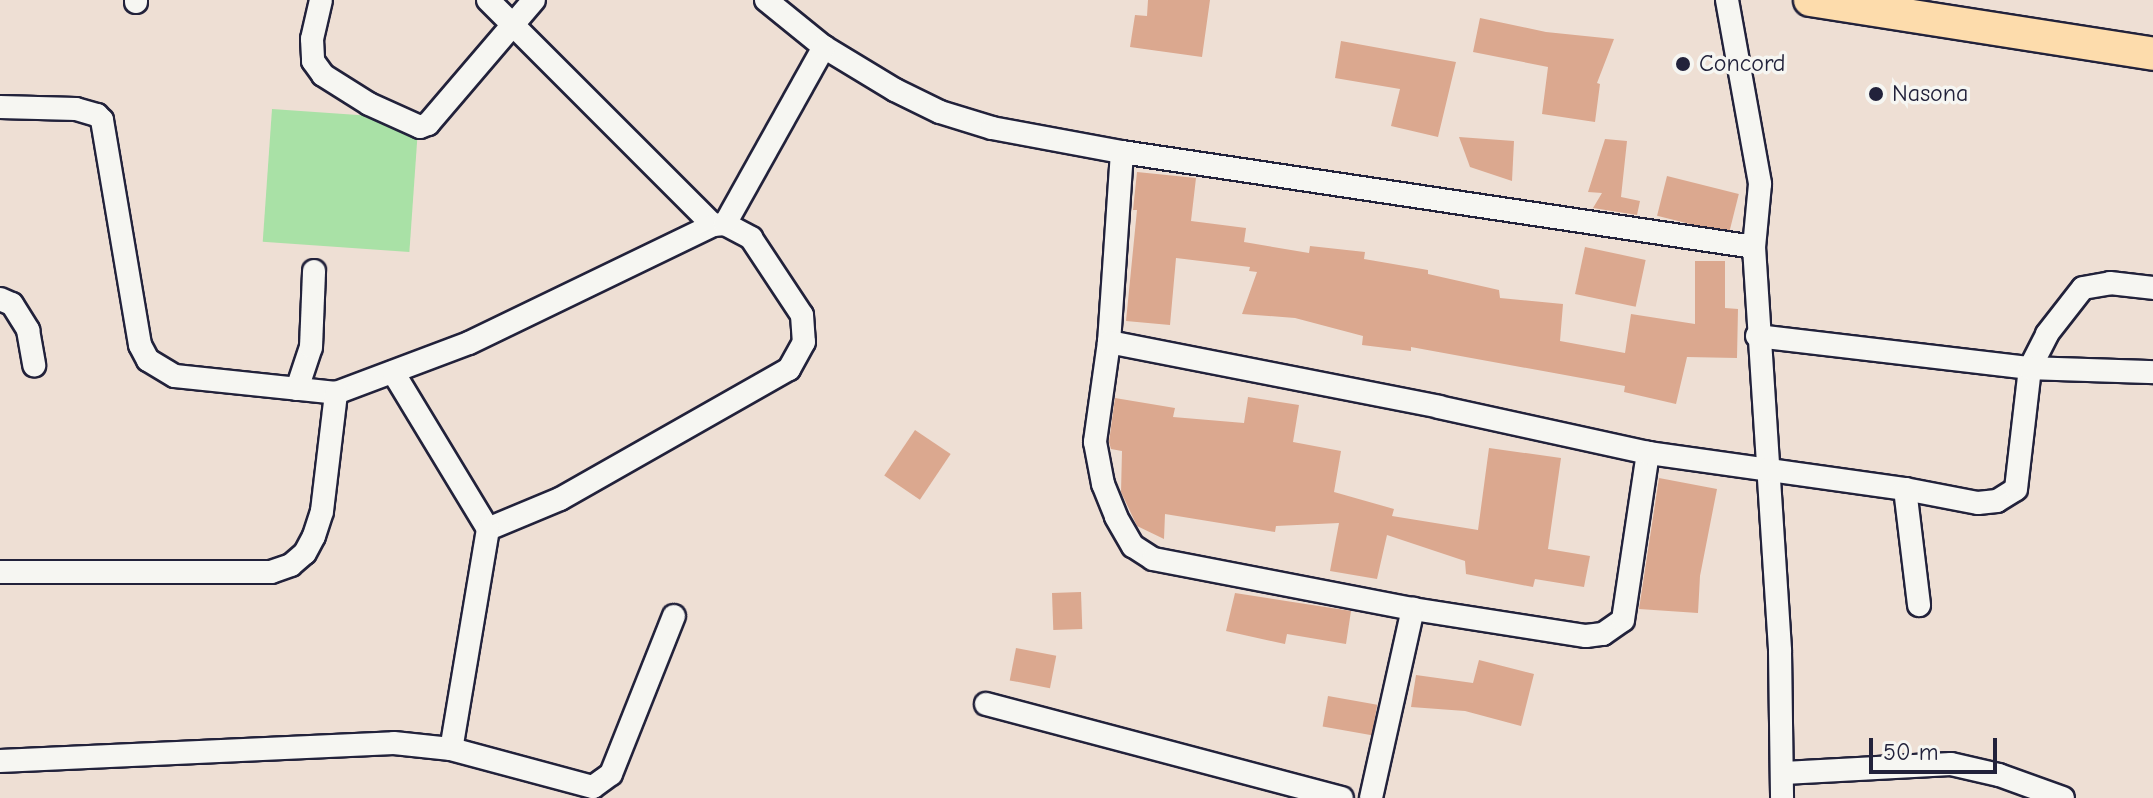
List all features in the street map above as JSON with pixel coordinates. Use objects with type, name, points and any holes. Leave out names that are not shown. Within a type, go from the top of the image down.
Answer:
[{"type":"highway","points":[[1810,0],[2153,54]]},
{"type":"street","points":[[321,0],[312,39],[313,61],[323,75],[369,104],[420,127],[428,124],[534,0]]},
{"type":"street","points":[[488,0],[719,225],[751,238],[802,315],[804,342],[789,369],[560,499],[488,529]]},
{"type":"street","points":[[766,0],[824,47],[940,112],[992,128],[1122,152],[1754,247]]},
{"type":"street","points":[[1727,0],[1760,184],[1754,247],[1757,336],[1770,469],[1784,773],[1782,798]]},
{"type":"street","points":[[0,107],[76,109],[97,115],[102,120],[140,345],[148,360],[175,376],[336,393],[469,343],[719,225],[824,47]]},
{"type":"street","points":[[1122,152],[1109,342],[1095,442],[1103,484],[1133,546],[1153,559],[1413,609],[1586,636],[1614,630],[1623,620],[1648,453]]},
{"type":"street","points":[[297,389],[311,347],[314,271]]},
{"type":"street","points":[[1109,342],[1439,407],[1648,453],[1905,489],[1978,503],[1997,501],[2016,489],[2030,368],[2047,334],[2083,288],[2110,283],[2153,288]]},
{"type":"street","points":[[0,299],[12,304],[28,330],[34,365]]},
{"type":"street","points":[[1757,336],[2030,368],[2153,372]]},
{"type":"street","points":[[393,372],[488,529],[451,749]]},
{"type":"street","points":[[0,572],[271,572],[291,565],[305,553],[322,511],[336,393]]},
{"type":"street","points":[[1905,489],[1919,605]]},
{"type":"street","points":[[1371,798],[1413,609]]},
{"type":"street","points":[[0,761],[394,743],[451,749],[579,786],[601,784],[611,774],[674,616]]},
{"type":"street","points":[[986,704],[1342,798]]},
{"type":"street","points":[[1784,773],[1951,764],[1999,775],[2063,798]]},
{"type":"street","points":[[1999,775],[1999,798]]},
{"type":"green space","points":[[272,109],[419,119],[409,252],[263,242]]},
{"type":"building","points":[[1148,0],[1210,0],[1202,57],[1130,47],[1135,15],[1147,16]]},
{"type":"building","points":[[1480,18],[1546,32],[1614,39],[1597,83],[1600,84],[1595,122],[1542,114],[1548,67],[1473,52]]},
{"type":"building","points":[[1341,41],[1456,62],[1438,137],[1391,126],[1400,89],[1335,78]]},
{"type":"building","points":[[1459,137],[1514,141],[1512,181],[1470,167]]},
{"type":"building","points":[[1605,139],[1627,141],[1621,197],[1640,201],[1637,215],[1593,208],[1602,193],[1588,192]]},
{"type":"building","points":[[1137,172],[1196,178],[1191,221],[1246,228],[1244,242],[1309,253],[1310,246],[1365,252],[1364,259],[1428,270],[1428,274],[1499,290],[1500,298],[1563,304],[1560,341],[1625,353],[1631,314],[1695,324],[1695,261],[1725,261],[1725,308],[1738,309],[1737,358],[1687,357],[1676,404],[1624,392],[1625,386],[1411,347],[1411,351],[1362,345],[1363,336],[1295,318],[1242,314],[1257,272],[1249,271],[1250,267],[1176,258],[1170,325],[1126,321],[1137,210],[1133,210]]},
{"type":"building","points":[[1667,176],[1739,194],[1729,234],[1657,216]]},
{"type":"building","points":[[1585,247],[1646,260],[1636,307],[1575,294]]},
{"type":"building","points":[[1248,397],[1299,405],[1293,442],[1341,451],[1334,492],[1394,509],[1392,516],[1478,530],[1489,448],[1561,458],[1548,549],[1590,556],[1584,587],[1535,579],[1533,587],[1466,574],[1465,561],[1387,535],[1377,579],[1330,571],[1339,523],[1276,526],[1275,532],[1165,514],[1164,539],[1137,526],[1121,492],[1122,451],[1111,449],[1109,442],[1115,398],[1175,408],[1173,417],[1244,423]]},
{"type":"building","points":[[915,430],[951,454],[920,500],[884,476]]},
{"type":"building","points":[[1659,478],[1717,489],[1700,576],[1698,613],[1639,609]]},
{"type":"building","points":[[1081,592],[1082,629],[1053,630],[1052,593]]},
{"type":"building","points":[[1235,593],[1351,611],[1346,644],[1287,634],[1285,644],[1226,631]]},
{"type":"building","points":[[1016,648],[1056,656],[1050,688],[1010,680]]},
{"type":"building","points":[[1479,660],[1534,674],[1521,726],[1465,711],[1411,707],[1416,675],[1473,683]]},
{"type":"building","points":[[1328,696],[1377,705],[1372,735],[1323,727]]},
{"type":"place","name":"Concord","points":[[1683,64]]},
{"type":"place","name":"Nasona","points":[[1876,94]]}]
